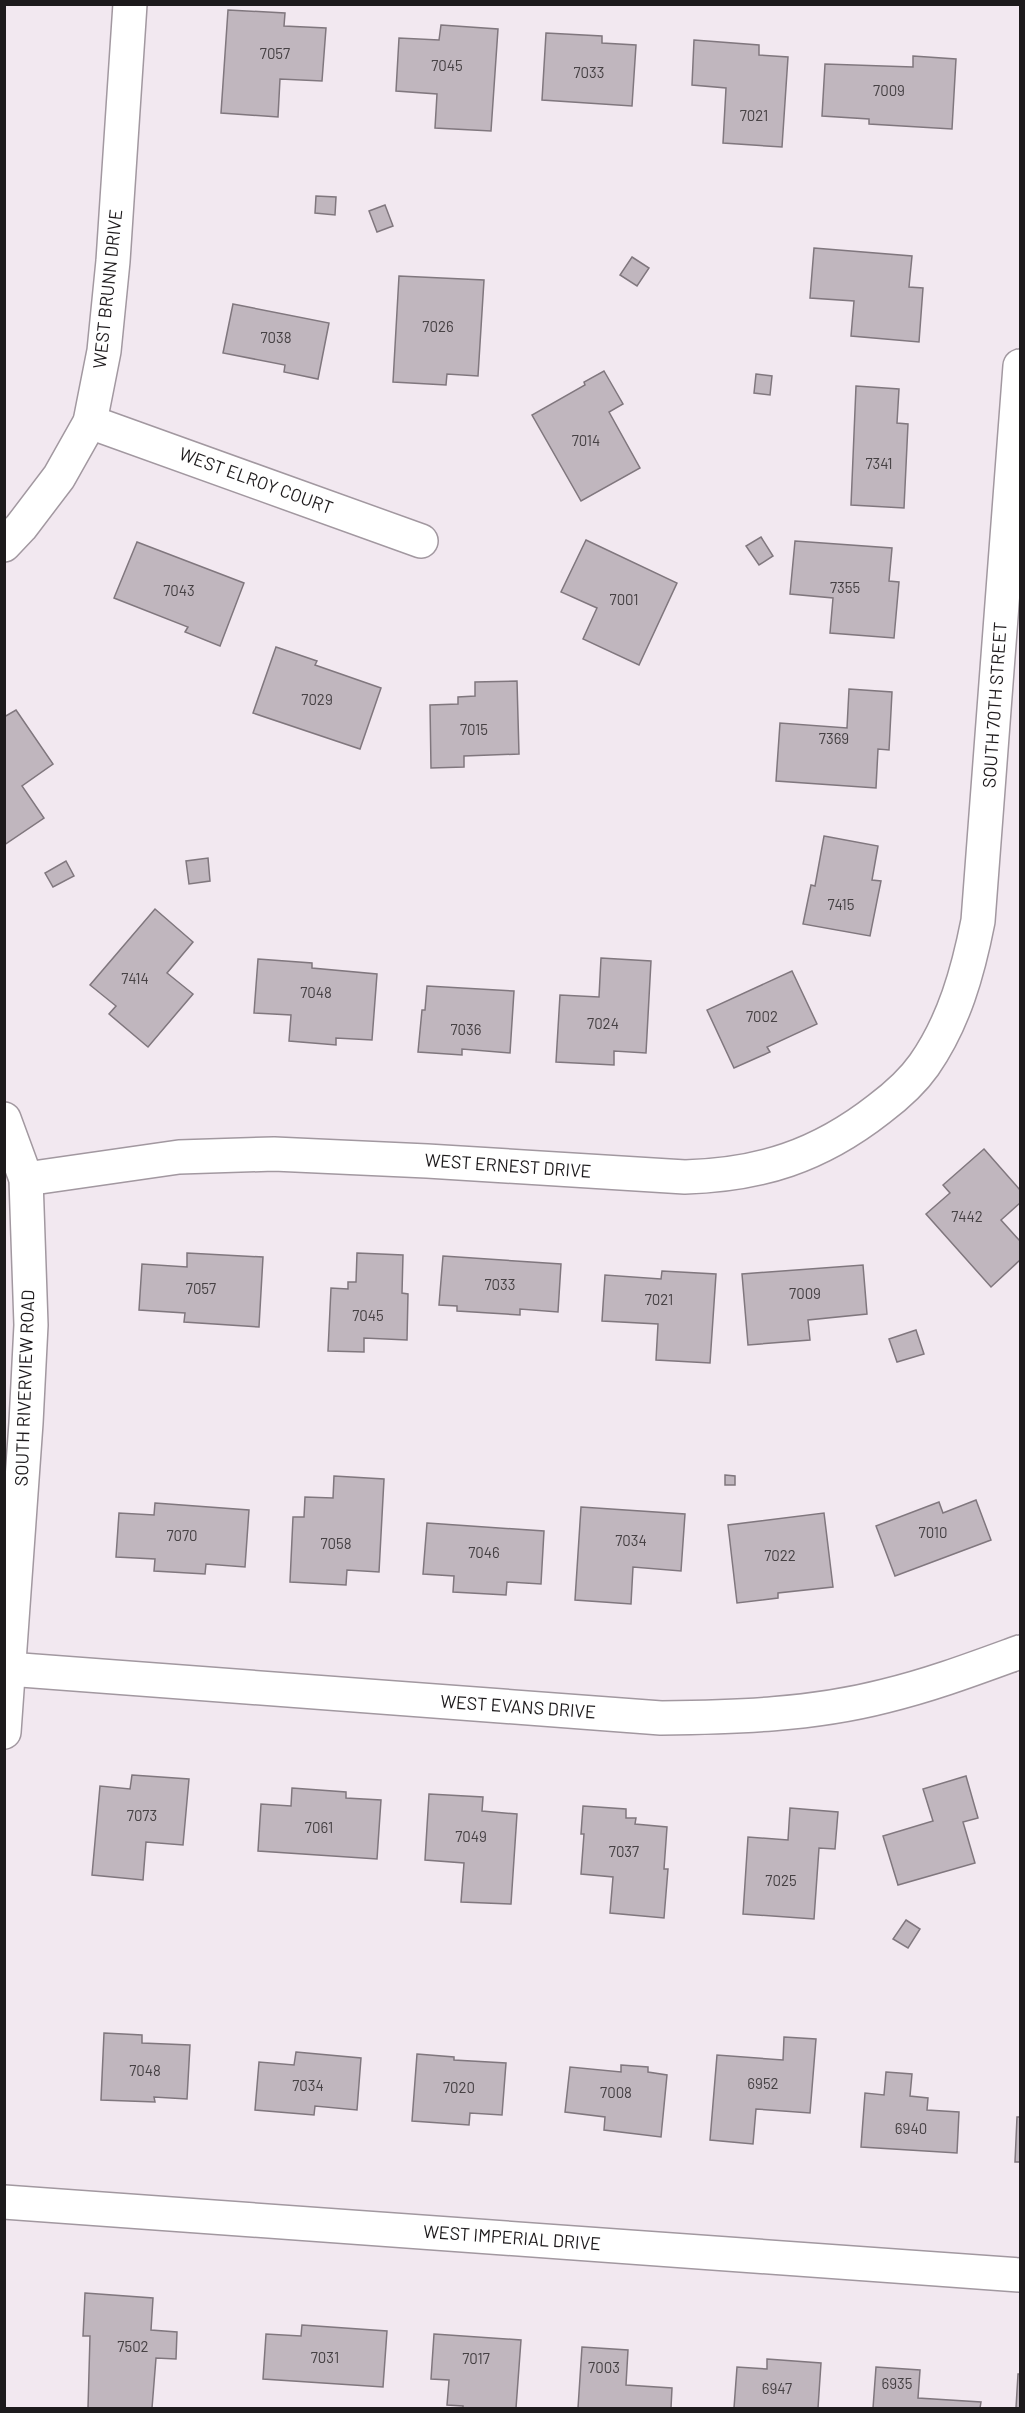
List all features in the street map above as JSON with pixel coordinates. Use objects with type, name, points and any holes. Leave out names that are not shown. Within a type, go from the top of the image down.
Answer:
[{"type":"street","name":"WEST BRUNN DRIVE","points":[[4,545],[21,527],[59,477],[90,422],[104,351],[112,273],[130,4]]},
{"type":"street","name":"SOUTH 70TH STREET","points":[[940,1037],[957,1002],[969,966],[978,921],[1020,366]]},
{"type":"street","name":"WEST ELROY COURT","points":[[90,422],[422,541]]},
{"type":"street","name":"WEST ERNEST DRIVE","points":[[26,1179],[179,1157],[274,1154],[685,1177],[723,1176],[754,1171],[794,1159],[819,1149],[858,1126],[895,1096],[924,1066],[940,1037]]},
{"type":"street","name":"SOUTH RIVERVIEW ROAD","points":[[4,1119],[26,1179],[31,1324],[26,1435],[4,1732]]},
{"type":"street","name":"WEST EVANS DRIVE","points":[[8,1668],[661,1718],[733,1717],[790,1713],[884,1697],[1020,1652]]},
{"type":"street","name":"WEST IMPERIAL DRIVE","points":[[4,2202],[1020,2275]]},
{"type":"building","points":[[228,10],[285,13],[284,26],[326,28],[322,81],[280,79],[278,117],[221,113]]},
{"type":"building","points":[[441,25],[498,29],[491,131],[435,128],[437,94],[396,91],[399,38],[439,40]]},
{"type":"building","points":[[546,33],[602,36],[602,43],[636,45],[632,106],[542,100]]},
{"type":"building","points":[[694,40],[759,45],[759,55],[788,57],[782,147],[723,143],[726,88],[692,85]]},
{"type":"building","points":[[913,56],[956,59],[952,129],[869,124],[869,119],[822,116],[825,64],[913,67]]},
{"type":"building","points":[[316,196],[336,197],[335,215],[315,213]]},
{"type":"building","points":[[385,205],[393,226],[377,232],[369,211]]},
{"type":"building","points":[[814,248],[912,256],[909,287],[923,288],[919,342],[851,336],[854,301],[810,298]]},
{"type":"building","points":[[632,257],[649,268],[637,286],[620,275]]},
{"type":"building","points":[[399,276],[484,280],[478,376],[447,374],[446,385],[393,382]]},
{"type":"building","points":[[233,304],[329,323],[318,379],[284,372],[285,365],[223,353]]},
{"type":"building","points":[[604,371],[623,404],[609,412],[640,468],[581,501],[532,415],[585,385],[584,382]]},
{"type":"building","points":[[756,374],[772,376],[770,395],[754,393]]},
{"type":"building","points":[[856,386],[899,389],[897,423],[908,424],[904,508],[851,505]]},
{"type":"building","points":[[761,537],[773,556],[759,565],[746,546]]},
{"type":"building","points":[[586,540],[677,583],[639,665],[583,639],[597,608],[561,592]]},
{"type":"building","points":[[795,541],[892,548],[889,581],[899,582],[894,638],[830,633],[833,598],[790,594]]},
{"type":"building","points":[[137,542],[244,583],[220,646],[185,632],[188,627],[114,598]]},
{"type":"building","points":[[276,647],[317,661],[315,665],[381,688],[360,749],[253,713]]},
{"type":"building","points":[[517,681],[519,754],[464,756],[464,767],[431,768],[430,705],[458,704],[458,697],[475,696],[475,682]]},
{"type":"building","points":[[849,689],[892,692],[889,750],[878,749],[876,788],[776,781],[780,723],[847,728]]},
{"type":"building","points":[[16,710],[53,764],[22,786],[44,818],[4,845],[4,717]]},
{"type":"building","points":[[824,836],[878,846],[872,880],[881,881],[870,936],[803,924],[811,885],[815,886]]},
{"type":"building","points":[[208,858],[210,881],[189,884],[186,861]]},
{"type":"building","points":[[66,861],[74,876],[53,887],[45,873]]},
{"type":"building","points":[[155,909],[193,942],[167,973],[193,994],[148,1047],[109,1014],[116,1006],[90,985]]},
{"type":"building","points":[[601,958],[651,961],[646,1053],[614,1051],[614,1065],[556,1062],[560,995],[599,997]]},
{"type":"building","points":[[258,959],[312,963],[312,968],[377,974],[372,1040],[336,1038],[336,1045],[289,1041],[291,1015],[254,1013]]},
{"type":"building","points":[[792,971],[817,1024],[767,1047],[770,1052],[734,1068],[707,1010]]},
{"type":"building","points":[[427,986],[514,991],[510,1053],[462,1049],[462,1055],[418,1052]]},
{"type":"building","points":[[984,1149],[1020,1190],[1020,1203],[1001,1220],[1020,1241],[1020,1260],[991,1287],[926,1214],[950,1193],[943,1185]]},
{"type":"building","points":[[187,1253],[263,1257],[259,1327],[184,1322],[185,1313],[139,1310],[142,1264],[187,1267]]},
{"type":"building","points":[[357,1253],[403,1255],[402,1293],[408,1294],[407,1340],[364,1338],[364,1352],[328,1351],[331,1288],[348,1289],[348,1282],[356,1282]]},
{"type":"building","points":[[443,1256],[561,1264],[558,1312],[520,1309],[520,1315],[457,1311],[457,1306],[439,1305]]},
{"type":"building","points":[[863,1265],[867,1314],[808,1320],[810,1340],[748,1345],[742,1274]]},
{"type":"building","points":[[662,1271],[716,1274],[710,1363],[656,1360],[658,1324],[602,1321],[605,1275],[661,1279]]},
{"type":"building","points":[[916,1330],[924,1354],[897,1362],[889,1339]]},
{"type":"building","points":[[725,1475],[735,1476],[735,1485],[725,1485]]},
{"type":"building","points":[[334,1476],[384,1479],[379,1572],[347,1570],[346,1585],[290,1582],[293,1517],[304,1517],[305,1497],[333,1498]]},
{"type":"building","points":[[976,1500],[991,1540],[895,1576],[876,1526],[939,1502],[943,1513]]},
{"type":"building","points":[[155,1503],[249,1510],[245,1567],[206,1564],[205,1574],[154,1571],[155,1559],[116,1557],[119,1513],[154,1515]]},
{"type":"building","points":[[581,1507],[685,1514],[681,1571],[633,1567],[631,1604],[575,1600]]},
{"type":"building","points":[[824,1513],[833,1587],[778,1593],[778,1598],[737,1603],[728,1525]]},
{"type":"building","points":[[427,1523],[544,1531],[541,1584],[507,1582],[506,1595],[453,1592],[454,1576],[423,1574]]},
{"type":"building","points":[[132,1775],[189,1779],[183,1845],[146,1842],[143,1880],[92,1875],[100,1786],[130,1789]]},
{"type":"building","points":[[966,1776],[978,1818],[963,1822],[975,1863],[898,1885],[883,1836],[933,1821],[923,1789]]},
{"type":"building","points":[[292,1788],[346,1792],[346,1798],[381,1800],[377,1859],[258,1851],[261,1804],[291,1806]]},
{"type":"building","points":[[429,1794],[483,1797],[482,1811],[517,1814],[511,1904],[461,1902],[464,1863],[425,1860]]},
{"type":"building","points":[[583,1806],[626,1809],[626,1818],[636,1818],[635,1824],[667,1827],[664,1869],[668,1869],[664,1918],[610,1913],[613,1877],[581,1874],[584,1834],[581,1834]]},
{"type":"building","points":[[790,1808],[838,1812],[835,1849],[819,1848],[814,1919],[743,1914],[748,1837],[788,1840]]},
{"type":"building","points":[[906,1920],[920,1929],[908,1948],[893,1939]]},
{"type":"building","points":[[104,2033],[142,2035],[142,2043],[190,2045],[187,2099],[154,2097],[155,2102],[101,2100]]},
{"type":"building","points":[[784,2037],[816,2039],[810,2113],[756,2109],[753,2144],[710,2140],[717,2055],[783,2060]]},
{"type":"building","points":[[296,2052],[361,2058],[357,2110],[315,2106],[314,2115],[255,2110],[259,2062],[294,2065]]},
{"type":"building","points":[[417,2054],[454,2057],[454,2060],[506,2063],[502,2115],[470,2113],[469,2125],[412,2121]]},
{"type":"building","points":[[621,2065],[648,2067],[648,2072],[667,2075],[661,2137],[604,2130],[605,2117],[565,2112],[570,2067],[621,2072]]},
{"type":"building","points":[[886,2072],[912,2074],[910,2096],[928,2098],[927,2110],[959,2112],[957,2153],[861,2147],[865,2093],[884,2095]]},
{"type":"building","points":[[1017,2117],[1020,2117],[1020,2162],[1015,2162]]},
{"type":"building","points":[[85,2293],[153,2298],[151,2330],[177,2332],[176,2359],[156,2358],[152,2408],[88,2408],[90,2336],[83,2336]]},
{"type":"building","points":[[302,2325],[387,2331],[383,2387],[263,2379],[266,2334],[301,2336]]},
{"type":"building","points":[[434,2334],[521,2340],[516,2408],[463,2408],[463,2406],[447,2405],[449,2380],[431,2379]]},
{"type":"building","points":[[582,2347],[628,2350],[626,2385],[672,2388],[671,2408],[578,2408]]},
{"type":"building","points":[[767,2359],[821,2363],[818,2408],[734,2408],[737,2367],[767,2369]]},
{"type":"building","points":[[876,2367],[920,2370],[918,2398],[981,2402],[980,2408],[873,2408]]},
{"type":"building","points":[[1018,2374],[1020,2374],[1020,2408],[1016,2408]]}]
